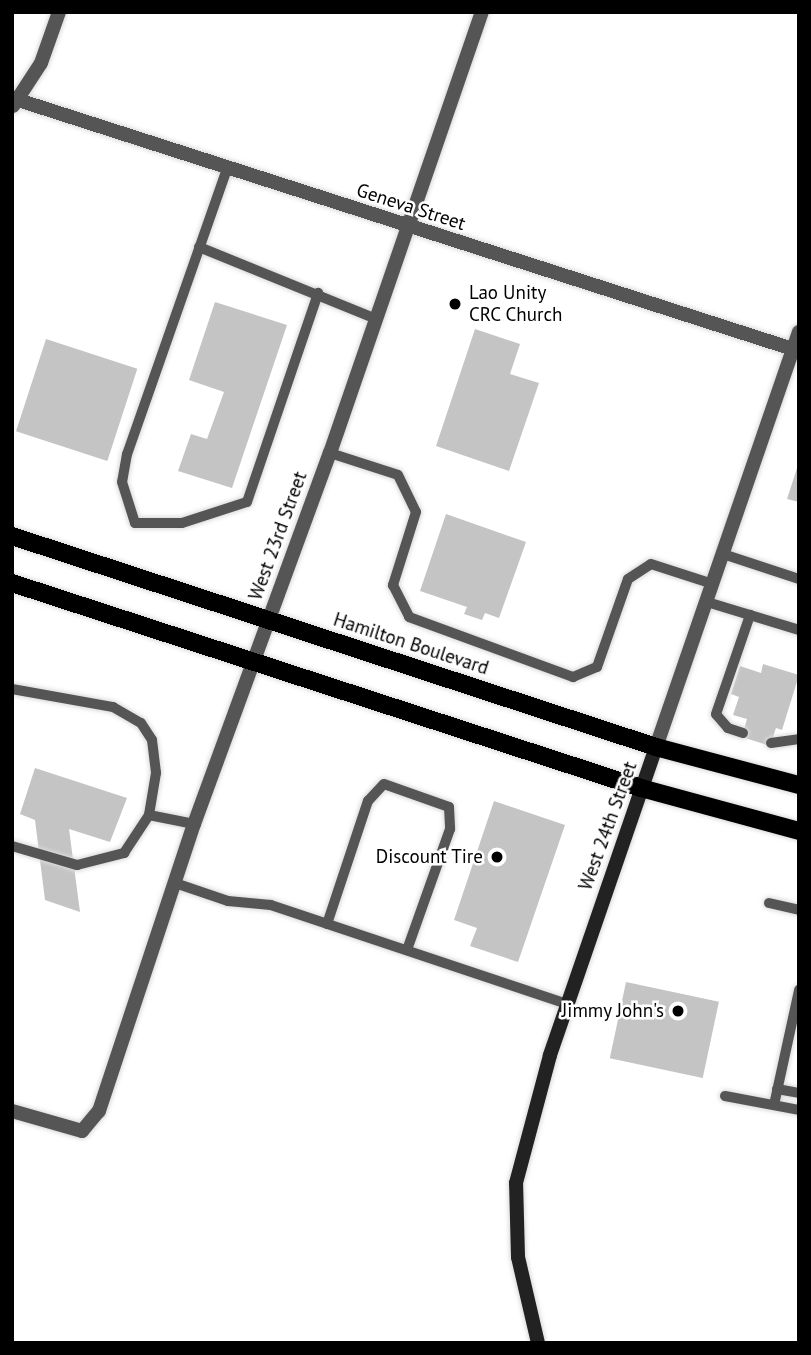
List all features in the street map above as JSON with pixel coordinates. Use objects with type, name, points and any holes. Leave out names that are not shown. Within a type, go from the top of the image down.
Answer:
[{"type":"main road","name":"Hamilton Boulevard","points":[[12,536],[656,747],[799,785]]},
{"type":"main road","points":[[12,583],[641,788],[799,831]]},
{"type":"street","points":[[13,102],[41,63],[59,12]]},
{"type":"street","name":"West 23rd Street","points":[[12,1111],[82,1131],[99,1111],[194,824],[330,453],[374,318],[482,12]]},
{"type":"street","name":"Geneva Street","points":[[13,102],[228,166],[408,227],[796,351]]},
{"type":"street","name":"West 24th Street","points":[[538,1343],[518,1257],[516,1183],[567,1004],[796,351],[799,332]]},
{"type":"lane","points":[[228,166],[127,454],[122,482],[135,523],[183,523],[247,502],[318,293]]},
{"type":"lane","points":[[199,247],[318,293],[374,318]]},
{"type":"lane","points":[[330,453],[398,475],[416,512],[393,585],[409,617],[573,677],[597,667],[628,579],[651,564],[713,584]]},
{"type":"lane","points":[[723,554],[799,579]]},
{"type":"lane","points":[[707,602],[799,630]]},
{"type":"lane","points":[[743,733],[727,728],[716,714],[750,615]]},
{"type":"lane","points":[[12,689],[113,707],[141,723],[152,740],[156,773],[149,815],[124,853],[77,865],[12,846]]},
{"type":"lane","points":[[771,743],[799,740]]},
{"type":"lane","points":[[327,924],[368,800],[384,784],[449,807],[450,829],[407,950]]},
{"type":"lane","points":[[149,815],[194,824]]},
{"type":"lane","points":[[175,883],[228,901],[271,905],[567,1004]]},
{"type":"lane","points":[[769,903],[799,910]]},
{"type":"lane","points":[[774,1105],[799,990]]},
{"type":"lane","points":[[777,1089],[799,1093]]},
{"type":"lane","points":[[725,1096],[799,1110]]},
{"type":"building","points":[[215,302],[287,325],[232,488],[178,471],[191,434],[207,439],[224,392],[189,380]]},
{"type":"building","points":[[475,329],[520,344],[510,374],[539,383],[509,471],[436,446]]},
{"type":"building","points":[[46,339],[137,369],[107,461],[16,431]]},
{"type":"building","points":[[799,465],[799,502],[787,499]]},
{"type":"building","points":[[446,514],[526,542],[499,618],[485,613],[482,620],[464,614],[467,607],[420,591]]},
{"type":"building","points":[[763,664],[799,675],[782,730],[776,728],[770,746],[742,737],[747,719],[733,715],[739,697],[731,694],[740,666],[761,673]]},
{"type":"building","points":[[35,768],[127,798],[110,842],[69,829],[80,912],[45,900],[35,820],[20,814]]},
{"type":"building","points":[[494,801],[565,825],[518,962],[470,946],[477,928],[454,920]]},
{"type":"building","points":[[626,982],[719,1002],[703,1078],[610,1058]]},
{"type":"place","name":"Lao Unity CRC Church","points":[[455,304]]},
{"type":"place","name":"Discount Tire","points":[[497,857]]},
{"type":"place","name":"Jimmy John's","points":[[678,1011]]}]
